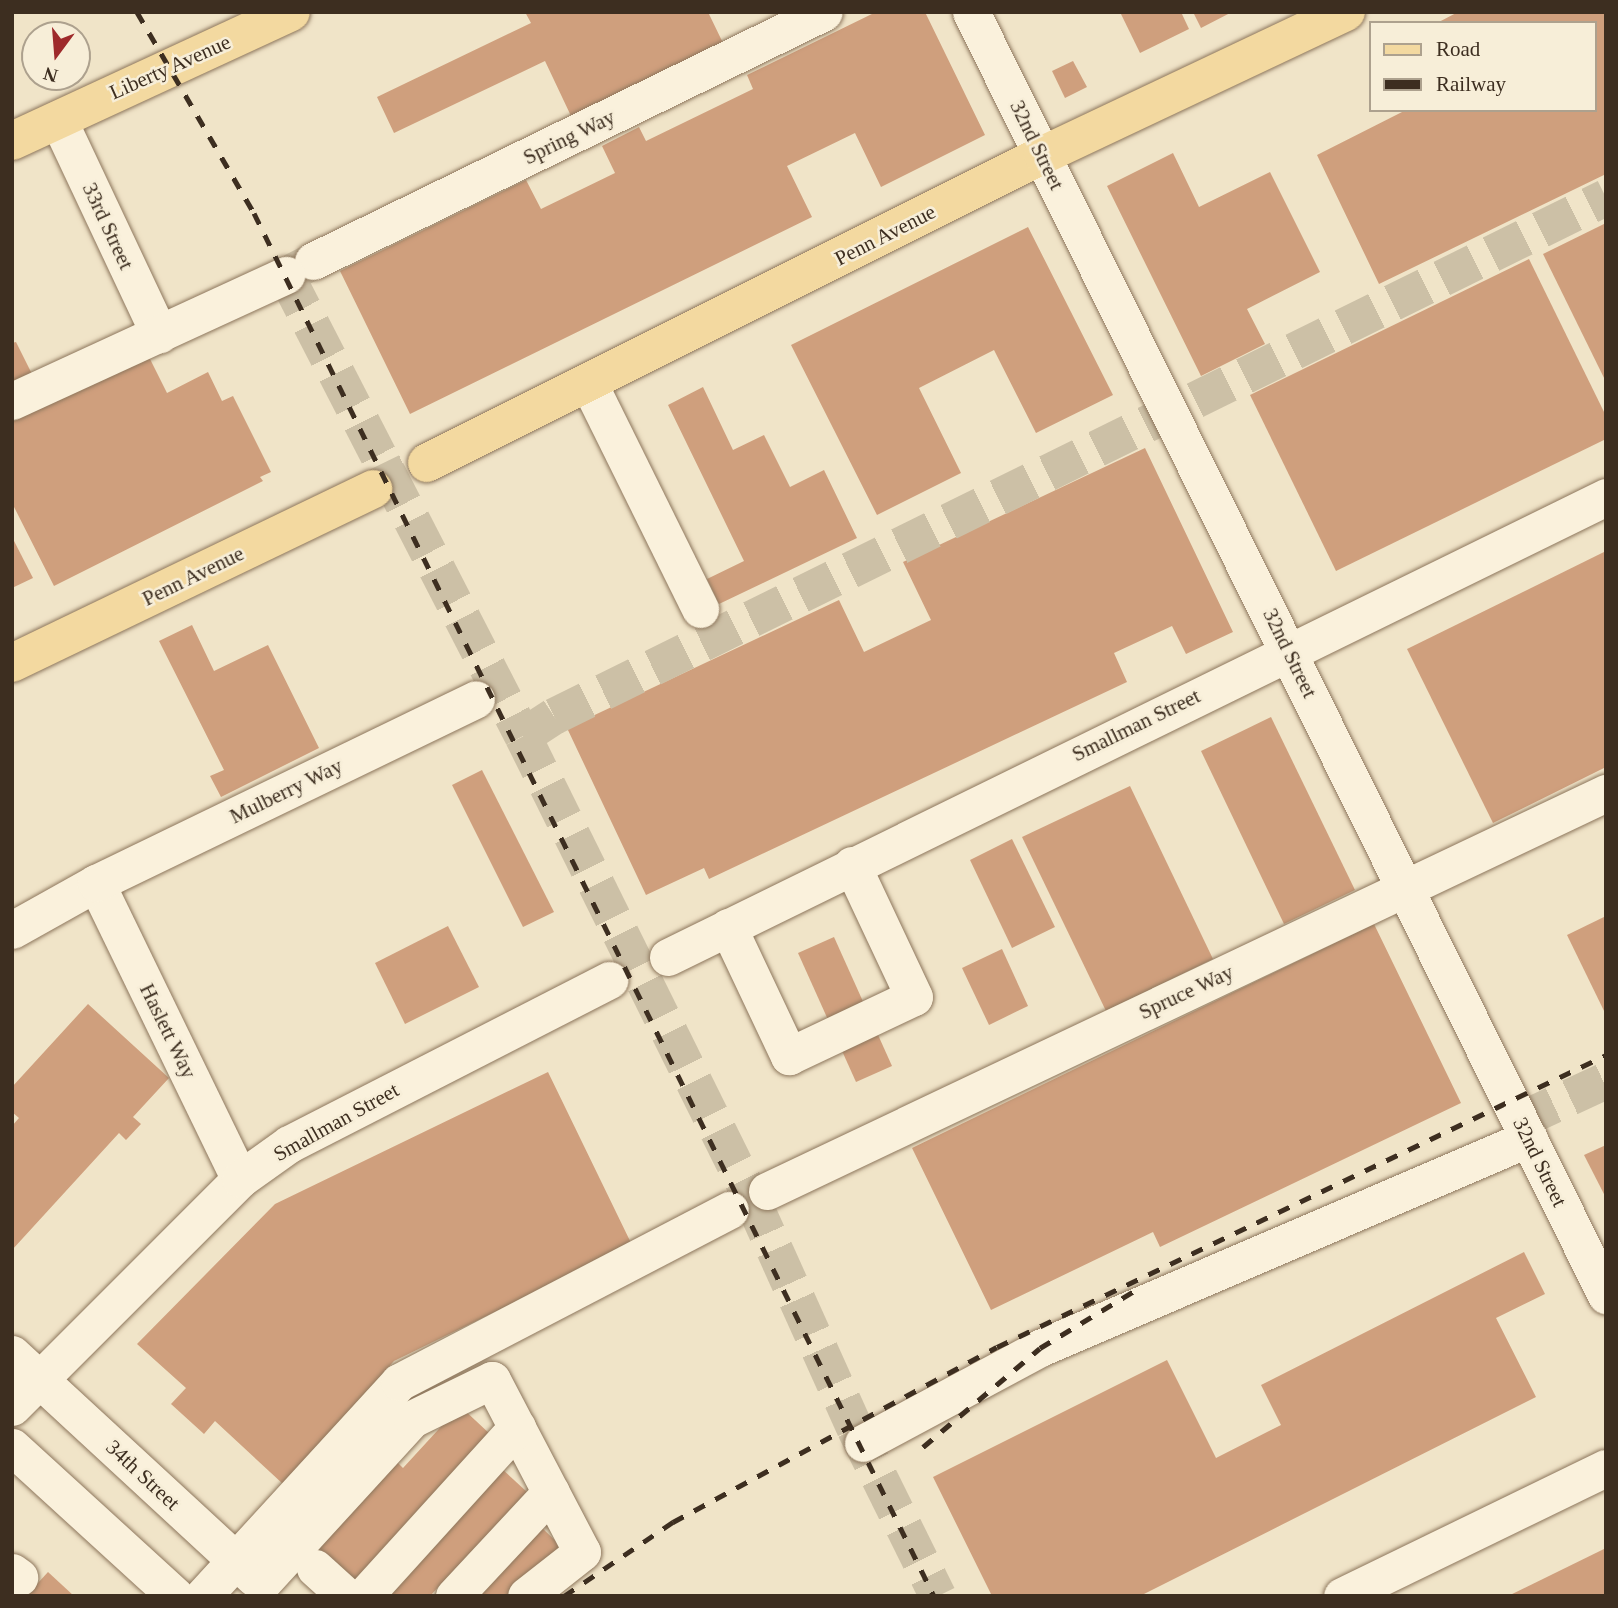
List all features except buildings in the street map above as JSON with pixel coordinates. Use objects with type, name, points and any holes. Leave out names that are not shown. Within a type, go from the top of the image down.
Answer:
[{"type":"main road","name":"Penn Avenue","points":[[427,463],[1042,155],[1346,12]]},
{"type":"main road","name":"Liberty Avenue","points":[[12,141],[269,17]]},
{"type":"main road","name":"Penn Avenue","points":[[12,663],[373,489]]},
{"type":"street","name":"Spring Way","points":[[12,401],[300,268],[824,12]]},
{"type":"street","name":"32nd Street","points":[[971,12],[1606,1294]]},
{"type":"street","name":"33rd Street","points":[[58,119],[159,334]]},
{"type":"street","points":[[589,384],[700,609]]},
{"type":"street","name":"Smallman Street","points":[[668,957],[1289,650],[1606,497]]},
{"type":"street","name":"Mulberry Way","points":[[12,930],[96,883],[476,699]]},
{"type":"street","name":"Spruce Way","points":[[767,1191],[1606,793]]},
{"type":"street","points":[[728,927],[789,1056],[914,997],[852,865]]},
{"type":"street","name":"Haslett Way","points":[[96,883],[240,1179]]},
{"type":"street","name":"Smallman Street","points":[[12,1407],[240,1179],[289,1144],[610,980]]},
{"type":"street","points":[[863,1443],[1040,1348],[1529,1138]]},
{"type":"street","points":[[257,1580],[399,1382],[730,1210]]},
{"type":"street","name":"34th Street","points":[[12,1354],[257,1580]]},
{"type":"street","points":[[202,1596],[257,1580],[412,1419],[492,1380],[582,1552],[526,1596]]},
{"type":"street","points":[[364,1596],[517,1427]]},
{"type":"street","points":[[12,1447],[175,1596]]},
{"type":"street","points":[[1342,1596],[1606,1468]]},
{"type":"street","points":[[454,1596],[551,1492]]},
{"type":"street","points":[[315,1568],[346,1596]]},
{"type":"tunnel","points":[[523,736],[554,716],[1606,197]]},
{"type":"tunnel","points":[[313,261],[286,275],[523,736],[752,1199],[855,1428],[938,1596]]},
{"type":"tunnel","points":[[373,489],[427,463]]},
{"type":"tunnel","points":[[1520,1120],[1606,1080]]},
{"type":"railway","points":[[137,12],[254,213],[934,1596]]},
{"type":"railway","points":[[564,1596],[673,1522],[997,1347],[1606,1055]]},
{"type":"railway","points":[[923,1447],[1040,1348],[1139,1288]]}]
